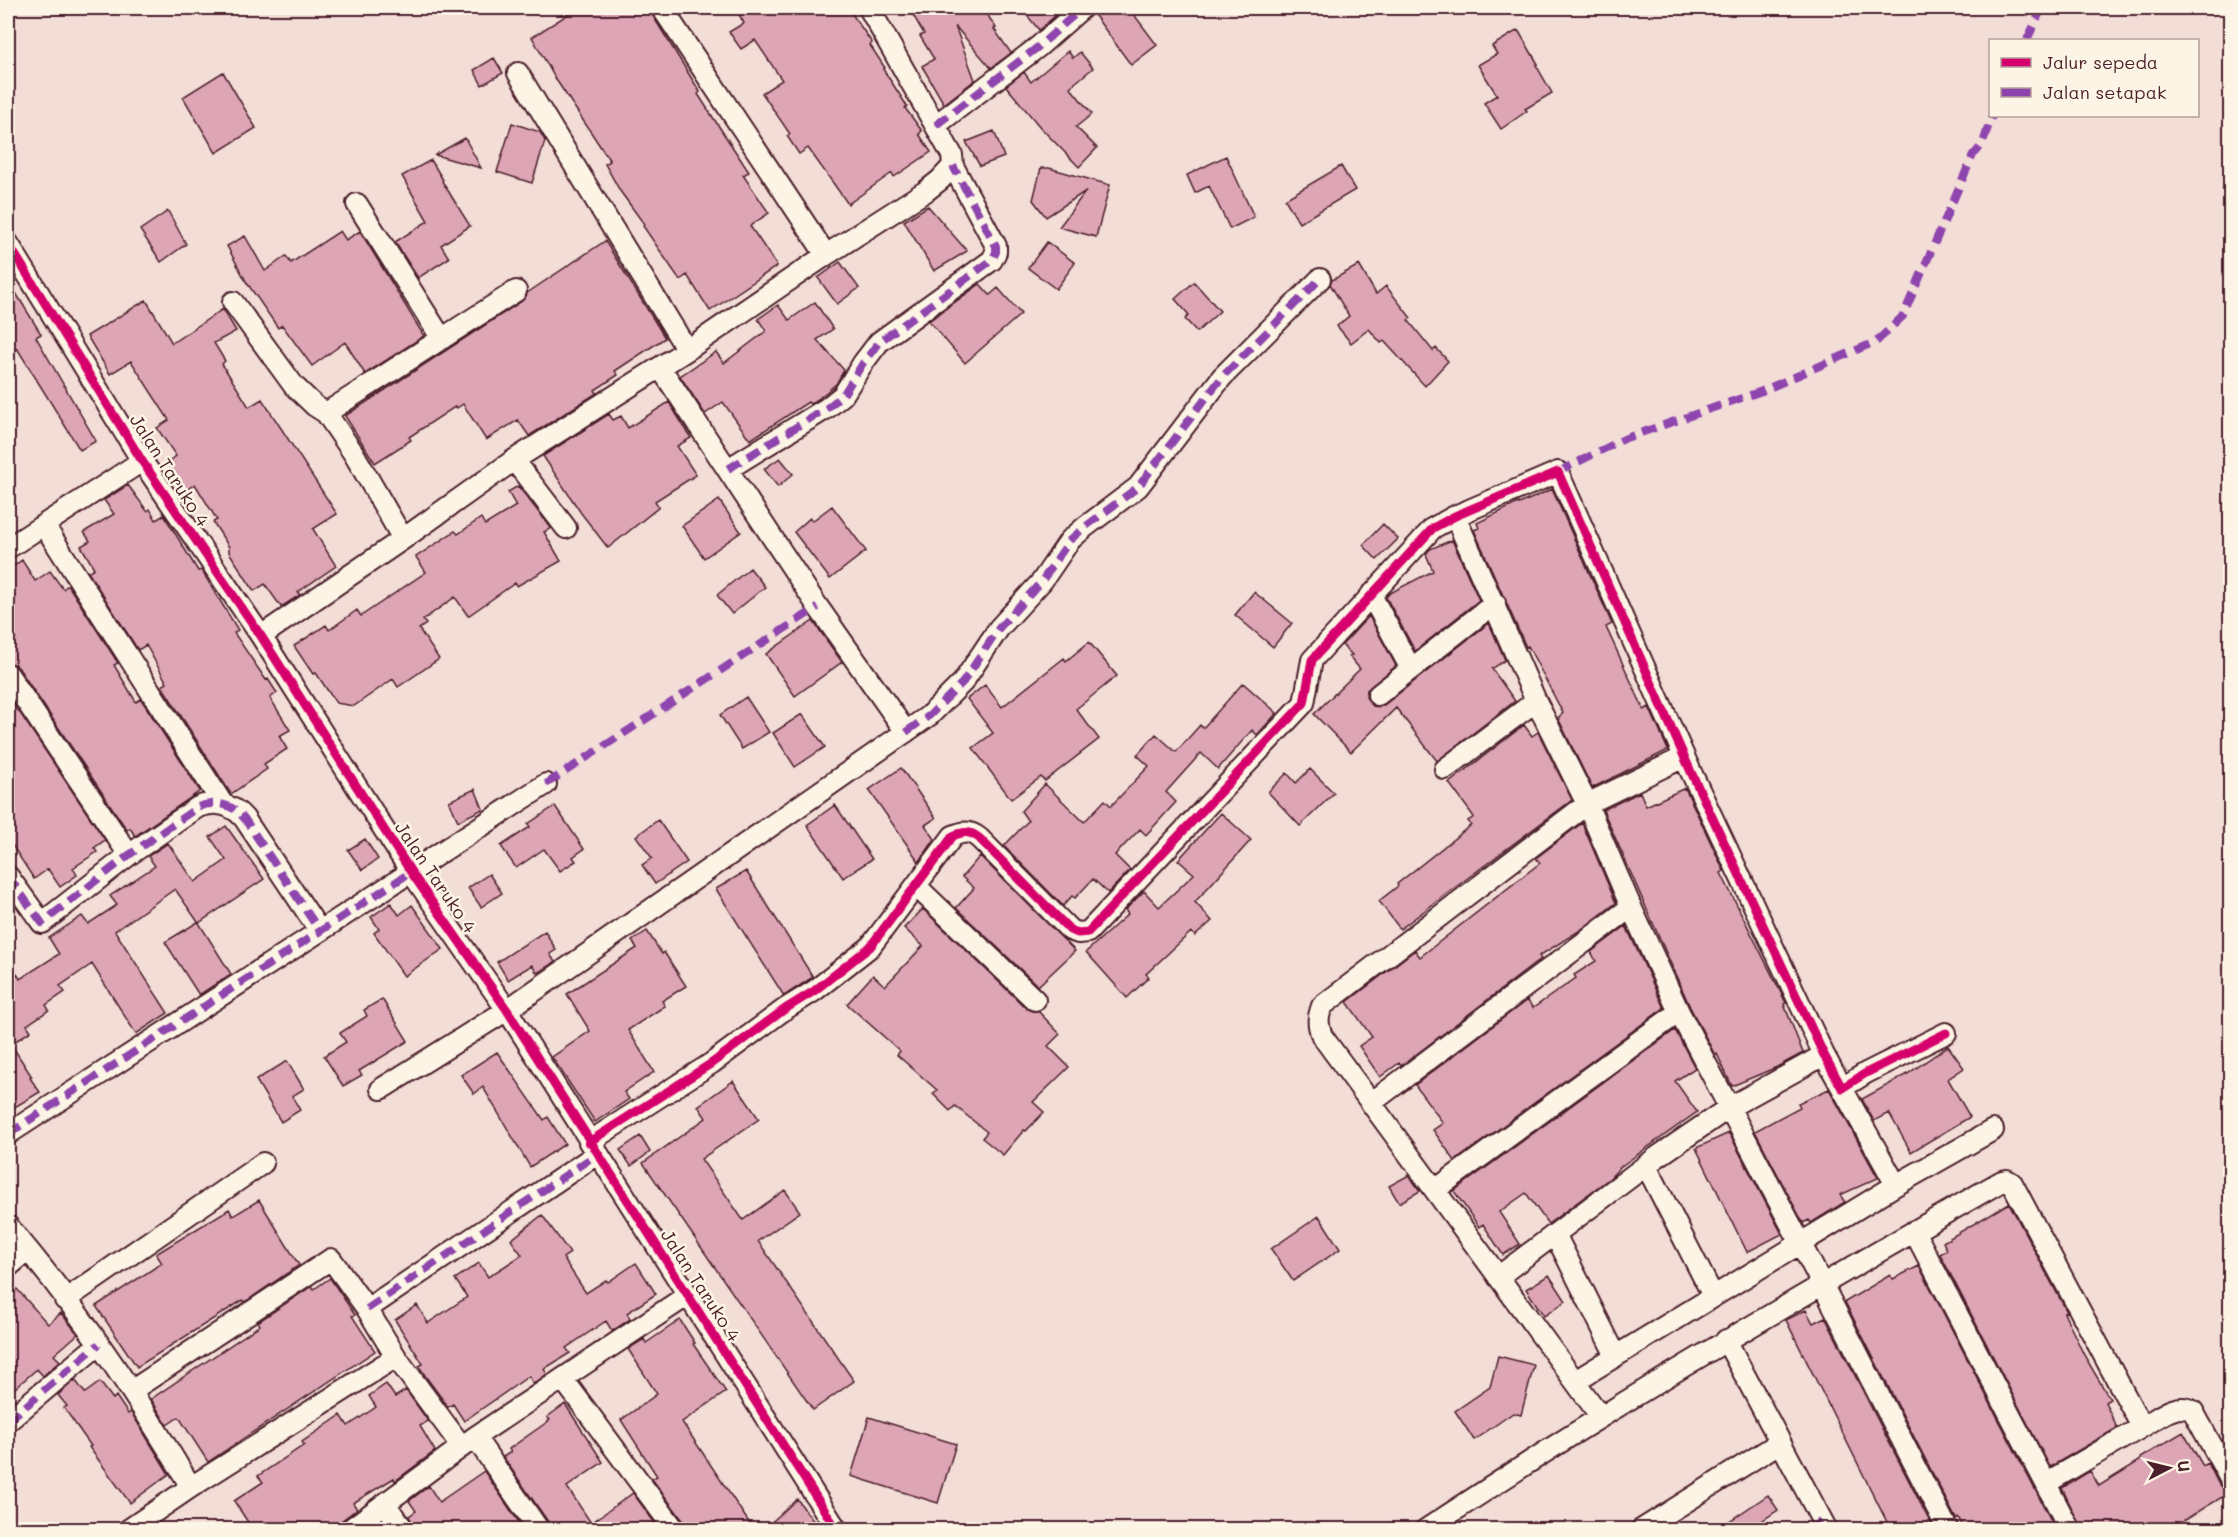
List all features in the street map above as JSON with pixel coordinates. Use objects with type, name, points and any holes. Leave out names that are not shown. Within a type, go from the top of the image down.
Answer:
[{"type":"street","points":[[662,8],[826,255]]},
{"type":"street","points":[[728,470],[827,408],[843,395],[879,342],[992,260],[996,252],[996,246],[953,166],[952,155],[869,8]]},
{"type":"street","points":[[936,125],[1038,47],[1082,8]]},
{"type":"street","points":[[518,73],[687,350]]},
{"type":"street","points":[[261,636],[514,460],[687,350],[826,255],[926,191],[953,166]]},
{"type":"street","points":[[357,204],[442,339]]},
{"type":"street","name":"Jalan Taruko 4","points":[[8,243],[142,461],[261,636],[411,872],[507,1010],[837,1530]]},
{"type":"street","points":[[381,1089],[507,1010],[930,715],[963,682],[999,628],[1042,581],[1070,540],[1085,526],[1138,487],[1222,377],[1320,279]]},
{"type":"street","points":[[326,413],[516,291]]},
{"type":"street","points":[[233,302],[294,386],[326,413],[354,454],[403,539]]},
{"type":"street","points":[[660,367],[818,607],[906,732]]},
{"type":"street","points":[[514,460],[566,528]]},
{"type":"street","points":[[8,548],[142,461]]},
{"type":"street","points":[[367,1309],[814,991],[870,947],[953,836],[969,832],[980,838],[1070,930],[1078,933],[1088,932],[1304,704],[1312,660],[1433,528],[1455,516],[1558,472],[1684,756],[1824,1055],[1896,1185]]},
{"type":"street","points":[[1455,516],[1536,701],[1587,804],[1678,1011],[1801,1242],[1948,1530]]},
{"type":"street","points":[[44,525],[222,803]]},
{"type":"street","points":[[1371,595],[1411,669]]},
{"type":"street","points":[[1378,695],[1495,603]]},
{"type":"street","points":[[8,674],[129,855]]},
{"type":"street","points":[[1445,769],[1536,701]]},
{"type":"street","points":[[1601,1417],[1322,1036],[1318,1027],[1318,1016],[1322,1006],[1587,804],[1684,756]]},
{"type":"street","points":[[8,1134],[546,784]]},
{"type":"street","points":[[8,876],[42,923],[129,855],[198,807],[222,803],[238,811],[244,818],[319,930]]},
{"type":"street","points":[[916,887],[1035,1000]]},
{"type":"street","points":[[1371,1103],[1631,907]]},
{"type":"street","points":[[1435,1190],[1678,1011]]},
{"type":"street","points":[[1842,1088],[1866,1073],[1946,1033]]},
{"type":"street","points":[[1498,1277],[1647,1165],[1730,1107],[1824,1055]]},
{"type":"street","points":[[1575,1381],[1801,1242],[1993,1130]]},
{"type":"street","points":[[65,1300],[263,1163]]},
{"type":"street","points":[[1647,1165],[1713,1296]]},
{"type":"street","points":[[1425,1530],[1726,1340],[2007,1180],[2012,1183],[2142,1427]]},
{"type":"street","points":[[8,1226],[99,1344],[191,1487]]},
{"type":"street","points":[[1914,1231],[2070,1530]]},
{"type":"street","points":[[1555,1234],[1616,1356]]},
{"type":"street","points":[[8,1267],[28,1250]]},
{"type":"street","points":[[131,1391],[331,1259],[367,1309],[396,1357],[540,1530]]},
{"type":"street","points":[[349,1530],[468,1442],[688,1295]]},
{"type":"street","points":[[1726,1340],[1819,1527]]},
{"type":"street","points":[[8,1421],[99,1344]]},
{"type":"street","points":[[137,1527],[191,1487],[396,1357]]},
{"type":"street","points":[[563,1379],[675,1530]]},
{"type":"street","points":[[2046,1483],[2174,1409],[2187,1408],[2193,1411],[2230,1479]]},
{"type":"street","points":[[1641,1530],[1779,1443]]},
{"type":"street","points":[[385,1504],[404,1530]]},
{"type":"building","points":[[578,8],[648,8],[700,92],[698,94],[749,172],[743,175],[769,213],[750,226],[777,266],[710,311],[687,275],[680,280],[620,191],[605,164],[610,161],[555,78],[532,37]]},
{"type":"building","points":[[735,8],[848,8],[872,43],[870,45],[907,106],[905,108],[922,131],[919,134],[931,152],[894,177],[892,173],[848,204],[808,148],[799,154],[787,136],[790,134],[762,93],[782,80],[755,40],[741,49],[729,32],[744,23]]},
{"type":"building","points":[[909,8],[983,8],[1011,53],[991,68],[955,26],[975,80],[944,104],[922,66],[934,59],[920,36],[924,34]]},
{"type":"building","points":[[1021,8],[1064,8],[1039,30]]},
{"type":"building","points":[[1094,8],[1129,8],[1157,45],[1131,65],[1093,13]]},
{"type":"building","points":[[1518,30],[1552,93],[1525,109],[1527,111],[1501,129],[1484,103],[1497,95],[1478,65],[1497,54],[1492,46]]},
{"type":"building","points":[[1068,51],[1073,58],[1080,52],[1093,68],[1070,87],[1092,114],[1076,127],[1097,148],[1079,167],[1040,127],[1006,86],[1024,72],[1031,82]]},
{"type":"building","points":[[494,58],[503,73],[482,85],[474,70]]},
{"type":"building","points":[[223,72],[256,128],[216,153],[183,97]]},
{"type":"building","points":[[512,123],[540,132],[545,141],[532,183],[497,172]]},
{"type":"building","points":[[994,131],[1004,157],[980,166],[966,142]]},
{"type":"building","points":[[465,138],[481,168],[435,155]]},
{"type":"building","points":[[1226,156],[1254,217],[1230,229],[1209,186],[1195,193],[1187,175]]},
{"type":"building","points":[[431,160],[470,226],[441,245],[449,258],[418,278],[395,242],[428,221],[402,176]]},
{"type":"building","points":[[1341,166],[1355,190],[1299,223],[1285,199]]},
{"type":"building","points":[[1041,168],[1049,168],[1110,185],[1096,237],[1059,227],[1086,191],[1046,217],[1033,200]]},
{"type":"building","points":[[928,206],[967,251],[934,271],[904,221]]},
{"type":"building","points":[[168,211],[186,244],[161,262],[140,230]]},
{"type":"building","points":[[340,231],[346,240],[360,231],[424,336],[365,374],[345,342],[312,366],[282,325],[278,328],[247,283],[227,246],[245,236],[265,271],[286,256],[291,263]]},
{"type":"building","points":[[605,241],[665,338],[615,371],[618,375],[595,390],[597,393],[529,436],[518,420],[486,440],[463,404],[457,408],[456,406],[409,437],[411,440],[375,463],[345,416],[522,301],[527,293]]},
{"type":"building","points":[[1047,242],[1075,263],[1056,289],[1028,268]]},
{"type":"building","points":[[840,262],[859,288],[837,304],[818,278]]},
{"type":"building","points":[[1359,265],[1376,294],[1386,286],[1411,318],[1408,320],[1433,351],[1436,348],[1448,361],[1425,386],[1384,341],[1381,343],[1369,329],[1351,343],[1337,326],[1349,316],[1330,284],[1332,280]]},
{"type":"building","points":[[8,280],[41,334],[36,337],[96,441],[80,450],[17,348],[8,354]]},
{"type":"building","points":[[1194,282],[1220,311],[1197,332],[1185,319],[1189,315],[1175,299]]},
{"type":"building","points":[[980,284],[990,295],[998,288],[1021,314],[965,363],[929,321]]},
{"type":"building","points":[[146,300],[172,343],[223,309],[236,331],[214,343],[225,361],[222,364],[249,407],[262,399],[337,514],[313,529],[336,566],[298,592],[300,595],[281,607],[265,584],[254,591],[229,552],[229,547],[213,522],[217,520],[195,484],[185,491],[167,463],[176,456],[157,428],[169,420],[131,361],[110,374],[87,336]]},
{"type":"building","points":[[815,302],[833,329],[817,340],[844,370],[836,384],[818,399],[810,404],[808,402],[750,440],[723,402],[705,414],[680,376],[716,352],[724,363],[766,331],[758,319],[778,305],[789,320]]},
{"type":"building","points":[[669,402],[691,438],[677,446],[696,475],[655,501],[659,507],[608,548],[581,513],[543,456],[609,414],[613,420],[621,416],[628,428]]},
{"type":"building","points":[[780,458],[793,474],[778,487],[764,469]]},
{"type":"building","points":[[128,485],[147,511],[150,509],[156,520],[164,515],[198,571],[202,571],[238,630],[234,633],[277,693],[270,698],[290,730],[279,736],[287,749],[264,764],[267,769],[231,794],[162,686],[167,683],[146,645],[138,650],[88,572],[94,568],[81,546],[90,541],[84,532],[114,514],[104,500]]},
{"type":"building","points":[[518,486],[551,528],[544,532],[561,561],[517,586],[515,583],[468,616],[455,597],[423,620],[426,624],[419,629],[439,659],[398,687],[393,679],[354,706],[336,703],[294,646],[326,625],[329,630],[357,610],[361,616],[426,572],[416,557],[455,531],[458,534],[481,518],[485,525],[516,506],[508,492]]},
{"type":"building","points":[[1552,489],[1612,624],[1606,627],[1644,710],[1649,707],[1668,750],[1592,788],[1558,718],[1563,713],[1528,646],[1526,647],[1474,530],[1479,528],[1477,523]]},
{"type":"building","points":[[719,500],[741,532],[704,558],[682,526]]},
{"type":"building","points":[[832,506],[866,551],[830,579],[794,532],[810,518],[812,521]]},
{"type":"building","points":[[1383,524],[1398,539],[1377,560],[1363,545]]},
{"type":"building","points":[[1452,540],[1479,600],[1415,651],[1386,597],[1433,571],[1426,554],[1430,549]]},
{"type":"building","points":[[22,560],[35,581],[50,571],[63,589],[68,585],[118,663],[114,665],[136,702],[141,699],[200,791],[135,836],[130,828],[127,830],[18,667],[8,662],[8,570]]},
{"type":"building","points":[[750,568],[765,587],[732,614],[717,595]]},
{"type":"building","points":[[1254,592],[1292,623],[1273,647],[1235,615]]},
{"type":"building","points":[[1369,616],[1396,666],[1367,690],[1366,697],[1373,706],[1379,707],[1385,704],[1489,623],[1505,660],[1492,669],[1515,701],[1437,761],[1396,708],[1351,752],[1314,714],[1360,669],[1349,656],[1352,655],[1342,645]]},
{"type":"building","points":[[813,621],[842,662],[795,696],[766,654]]},
{"type":"building","points":[[1089,642],[1117,676],[1076,709],[1099,739],[1045,781],[1041,777],[1011,799],[973,748],[993,733],[967,699],[985,685],[1002,707],[1064,658],[1066,661]]},
{"type":"building","points":[[1243,683],[1277,713],[1257,735],[1252,730],[1218,769],[1201,753],[1166,792],[1176,802],[1146,835],[1140,829],[1115,855],[1130,870],[1108,893],[1093,879],[1075,898],[1072,896],[1063,906],[1004,846],[1028,821],[1021,811],[1045,784],[1084,822],[1105,800],[1111,806],[1149,766],[1137,755],[1156,734],[1176,752],[1200,725],[1203,728]]},
{"type":"building","points":[[8,695],[105,840],[94,848],[97,852],[73,868],[77,875],[60,887],[48,869],[34,879],[8,839]]},
{"type":"building","points":[[746,697],[769,732],[742,749],[720,715]]},
{"type":"building","points":[[802,714],[825,747],[795,767],[773,733]]},
{"type":"building","points":[[1524,725],[1532,736],[1538,732],[1572,800],[1400,929],[1379,901],[1471,825],[1468,821],[1474,817],[1449,783]]},
{"type":"building","points":[[901,768],[936,818],[925,825],[935,839],[919,862],[869,790]]},
{"type":"building","points":[[1310,769],[1334,793],[1300,826],[1268,792],[1287,773],[1296,783]]},
{"type":"building","points":[[1685,788],[1724,871],[1721,873],[1786,1003],[1784,1004],[1803,1053],[1732,1086],[1690,1007],[1603,810],[1640,792],[1646,806]]},
{"type":"building","points":[[475,789],[483,809],[458,821],[449,801]]},
{"type":"building","points":[[835,805],[872,859],[843,878],[807,825]]},
{"type":"building","points":[[555,806],[584,849],[573,857],[576,861],[560,871],[544,849],[516,868],[501,846],[530,827],[528,824]]},
{"type":"building","points":[[1221,813],[1251,840],[1195,902],[1212,921],[1195,936],[1191,932],[1146,974],[1149,977],[1127,998],[1086,952],[1128,914],[1125,910],[1144,891],[1159,907],[1194,874],[1178,860]]},
{"type":"building","points":[[658,820],[687,862],[655,884],[642,865],[652,858],[636,836]]},
{"type":"building","points":[[1582,823],[1616,903],[1579,931],[1539,956],[1541,959],[1401,1066],[1399,1063],[1380,1077],[1359,1046],[1372,1037],[1347,1002],[1415,950],[1420,957],[1540,863],[1536,858]]},
{"type":"building","points":[[226,826],[264,879],[199,923],[231,974],[199,995],[165,942],[198,922],[175,889],[115,931],[168,1013],[136,1034],[92,964],[60,986],[65,992],[46,1005],[49,1010],[27,1025],[31,1031],[11,1044],[40,1092],[8,1111],[8,959],[20,979],[59,954],[49,938],[82,916],[88,924],[117,905],[110,896],[155,866],[148,856],[168,843],[195,882],[226,860],[210,837]]},
{"type":"building","points":[[365,839],[378,859],[362,870],[348,850]]},
{"type":"building","points":[[980,856],[1075,951],[1038,986],[956,908],[974,888],[962,877]]},
{"type":"building","points":[[746,871],[813,977],[784,996],[716,889]]},
{"type":"building","points":[[489,874],[502,893],[481,907],[468,888]]},
{"type":"building","points":[[391,903],[399,915],[412,905],[443,949],[404,976],[374,933],[379,929],[371,917]]},
{"type":"building","points":[[923,909],[1027,1009],[1038,1011],[1060,1034],[1048,1046],[1069,1067],[1033,1102],[1044,1112],[1026,1131],[1024,1130],[1003,1155],[982,1138],[987,1132],[955,1106],[950,1111],[933,1094],[937,1090],[897,1055],[900,1051],[847,1004],[873,975],[885,986],[923,946],[904,928]]},
{"type":"building","points":[[1626,926],[1664,1008],[1455,1161],[1433,1130],[1443,1123],[1415,1085],[1527,1000],[1533,1008],[1576,978],[1574,975],[1596,961],[1591,952]]},
{"type":"building","points":[[545,931],[556,950],[550,954],[555,962],[537,973],[532,965],[508,980],[497,962]]},
{"type":"building","points":[[647,931],[686,986],[662,1001],[665,1006],[628,1030],[654,1072],[624,1092],[629,1099],[595,1122],[552,1057],[590,1031],[567,994],[637,948],[632,941]]},
{"type":"building","points":[[382,999],[408,1041],[359,1071],[362,1075],[343,1086],[324,1056],[346,1042],[340,1033],[367,1016],[364,1010]]},
{"type":"building","points":[[1675,1030],[1695,1068],[1675,1081],[1697,1112],[1620,1167],[1610,1178],[1548,1224],[1526,1193],[1499,1212],[1520,1244],[1503,1255],[1483,1224],[1479,1227],[1454,1191]]},
{"type":"building","points":[[1948,1046],[1964,1068],[1948,1079],[1970,1117],[1911,1152],[1889,1113],[1874,1121],[1862,1099],[1906,1075]]},
{"type":"building","points":[[497,1052],[544,1120],[548,1117],[565,1144],[530,1167],[483,1087],[474,1094],[461,1075]]},
{"type":"building","points":[[287,1061],[304,1089],[292,1096],[300,1110],[281,1122],[256,1080]]},
{"type":"building","points":[[733,1081],[759,1119],[701,1159],[743,1220],[785,1190],[800,1212],[758,1241],[854,1381],[813,1410],[643,1163],[706,1118],[698,1106]]},
{"type":"building","points":[[1829,1089],[1878,1178],[1840,1195],[1845,1202],[1811,1223],[1809,1220],[1803,1223],[1755,1131],[1800,1107],[1798,1103]]},
{"type":"building","points":[[1729,1133],[1782,1234],[1747,1252],[1696,1148]]},
{"type":"building","points":[[640,1136],[650,1152],[631,1166],[620,1150]]},
{"type":"building","points":[[1409,1175],[1420,1191],[1399,1203],[1389,1186]]},
{"type":"building","points":[[259,1200],[299,1265],[245,1302],[243,1300],[137,1367],[96,1306],[162,1263],[156,1254],[229,1209],[233,1216]]},
{"type":"building","points":[[2009,1203],[2067,1312],[2064,1313],[2084,1355],[2110,1399],[2105,1402],[2117,1428],[2050,1467],[1940,1254],[1947,1250],[1943,1242]]},
{"type":"building","points":[[542,1215],[570,1253],[563,1258],[586,1293],[606,1280],[608,1282],[636,1263],[656,1294],[627,1313],[630,1319],[612,1331],[606,1321],[566,1348],[570,1353],[544,1369],[547,1374],[533,1384],[529,1376],[464,1421],[453,1404],[448,1407],[426,1377],[419,1366],[423,1364],[395,1320],[417,1305],[428,1323],[467,1297],[455,1279],[479,1263],[488,1277],[522,1255],[511,1240]]},
{"type":"building","points":[[1319,1216],[1340,1249],[1293,1281],[1271,1249]]},
{"type":"building","points":[[1919,1266],[2056,1530],[1965,1530],[1958,1517],[1956,1519],[1845,1302],[1890,1275],[1893,1279]]},
{"type":"building","points":[[1549,1275],[1566,1301],[1544,1316],[1526,1289]]},
{"type":"building","points":[[330,1278],[355,1315],[352,1316],[375,1351],[208,1462],[179,1417],[167,1425],[151,1399],[260,1325],[258,1322],[312,1286],[314,1289]]},
{"type":"building","points":[[8,1279],[48,1324],[61,1313],[78,1334],[54,1355],[60,1361],[43,1376],[37,1369],[8,1394]]},
{"type":"building","points":[[1806,1310],[1813,1323],[1825,1317],[1934,1530],[1891,1530],[1786,1320]]},
{"type":"building","points":[[680,1320],[695,1343],[693,1344],[726,1392],[682,1422],[754,1530],[687,1530],[685,1523],[652,1479],[657,1476],[621,1420],[657,1394],[628,1349],[644,1339],[646,1343]]},
{"type":"building","points":[[1498,1356],[1534,1365],[1521,1415],[1513,1413],[1474,1440],[1455,1411],[1490,1387]]},
{"type":"building","points":[[75,1380],[85,1393],[100,1382],[113,1399],[116,1396],[128,1414],[131,1412],[169,1474],[130,1503],[89,1447],[91,1446],[64,1408],[67,1406],[58,1395]]},
{"type":"building","points":[[386,1384],[395,1397],[406,1390],[428,1421],[420,1426],[435,1451],[395,1481],[394,1478],[353,1503],[357,1509],[341,1521],[337,1530],[253,1530],[234,1501],[263,1482],[258,1476],[304,1445],[302,1442],[341,1415],[348,1426],[376,1407],[369,1396]]},
{"type":"building","points":[[565,1404],[603,1462],[567,1487],[591,1523],[633,1493],[660,1530],[551,1530],[549,1523],[503,1457],[511,1452],[509,1449],[550,1420],[547,1417]]},
{"type":"building","points":[[869,1417],[956,1444],[938,1503],[851,1476]]},
{"type":"building","points":[[2183,1432],[2203,1466],[2208,1463],[2219,1485],[2229,1493],[2168,1530],[2082,1530],[2062,1488],[2090,1471],[2099,1486]]},
{"type":"building","points":[[484,1471],[524,1530],[416,1530],[409,1516],[416,1511],[409,1501],[429,1486],[439,1502]]},
{"type":"building","points":[[1768,1495],[1778,1510],[1748,1530],[1716,1530]]},
{"type":"building","points":[[797,1499],[820,1530],[763,1530]]},
{"type":"marked path","points":[[936,125],[1038,47],[1082,8]]},
{"type":"marked path","points":[[2027,39],[2042,8]]},
{"type":"marked path","points":[[1558,472],[1626,438],[1762,391],[1877,341],[1903,316],[1973,155],[1983,141],[1992,117]]},
{"type":"marked path","points":[[728,469],[827,408],[843,395],[879,342],[992,260],[996,246],[953,166]]},
{"type":"marked path","points":[[906,732],[930,715],[963,682],[999,628],[1042,581],[1070,540],[1138,487],[1222,377],[1320,279]]},
{"type":"marked path","points":[[546,784],[818,607]]},
{"type":"marked path","points":[[8,876],[42,923],[129,855],[198,807],[211,804],[223,805],[234,809],[244,818],[319,930]]},
{"type":"marked path","points":[[8,1134],[411,872]]},
{"type":"marked path","points":[[367,1309],[597,1154]]},
{"type":"marked path","points":[[8,1421],[99,1344]]},
{"type":"marked path","points":[[1808,1530],[1822,1521]]},
{"type":"cycle path","points":[[8,243],[142,461],[261,636],[411,872],[507,1010],[837,1530]]},
{"type":"cycle path","points":[[589,1142],[712,1063],[785,1009],[814,991],[870,947],[953,836],[960,833],[967,832],[979,838],[1070,930],[1078,933],[1088,932],[1304,703],[1312,660],[1433,528],[1455,516],[1558,472],[1691,772],[1824,1055],[1842,1088],[1866,1073],[1946,1033]]}]
